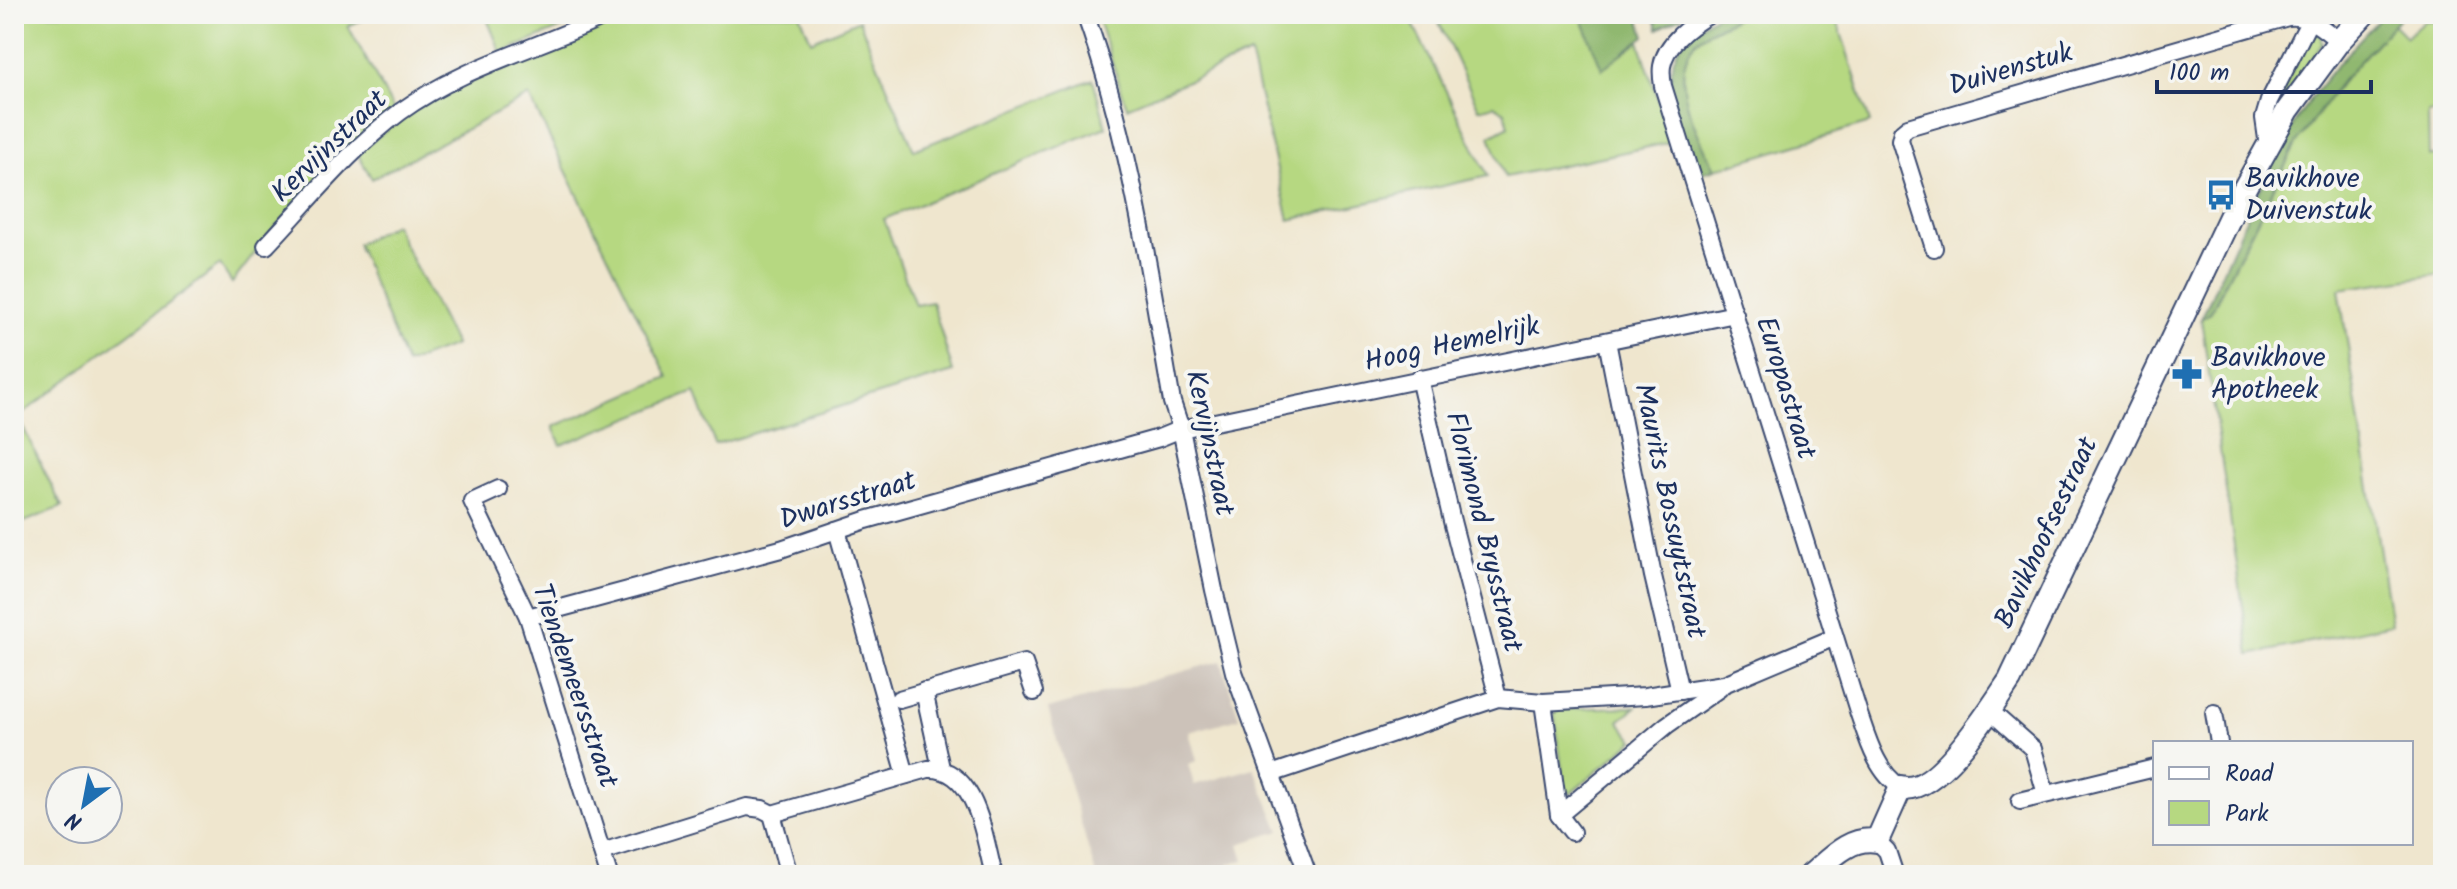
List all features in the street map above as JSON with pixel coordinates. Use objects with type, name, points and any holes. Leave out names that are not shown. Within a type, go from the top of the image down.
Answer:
[{"type":"street","name":"Kervijnstraat","points":[[266,246],[354,153],[400,112],[510,54],[610,14]]},
{"type":"street","name":"Kervijnstraat","points":[[1085,14],[1118,118],[1172,402],[1181,429],[1234,672],[1308,875]]},
{"type":"street","name":"Europastraat","points":[[1710,14],[1690,26],[1675,41],[1662,65],[1663,86],[1872,750],[1891,780],[1901,787]]},
{"type":"street","name":"Bavikhoofsestraat","points":[[1901,787],[1916,787],[1933,777],[1963,745],[2010,680],[2238,200],[2288,110],[2339,41],[2364,14]]},
{"type":"street","name":"Duivenstuk","points":[[1934,248],[1900,140],[1902,132],[1908,127],[2288,17],[2310,20]]},
{"type":"street","points":[[2268,146],[2264,118],[2269,101],[2310,20],[2339,41]]},
{"type":"street","name":"Hoog Hemelrijk","points":[[1181,429],[1735,314]]},
{"type":"street","name":"Maurits Bossuytstraat","points":[[1607,341],[1653,576],[1680,691]]},
{"type":"street","name":"Florimond Brysstraat","points":[[1419,378],[1498,698]]},
{"type":"street","name":"Dwarsstraat","points":[[528,617],[781,549],[866,520],[1159,438],[1181,429]]},
{"type":"street","name":"Tiendemeersstraat","points":[[498,489],[472,501],[528,617],[609,875]]},
{"type":"street","points":[[837,530],[906,775]]},
{"type":"street","points":[[1559,815],[1667,725],[1724,684],[1835,637]]},
{"type":"street","points":[[899,699],[1024,663],[1034,692]]},
{"type":"street","points":[[1271,774],[1498,698],[1543,702],[1680,691],[1724,684]]},
{"type":"street","points":[[924,691],[941,768],[962,783],[972,795],[994,875]]},
{"type":"street","points":[[1543,702],[1559,815],[1572,832]]},
{"type":"street","points":[[1989,710],[2033,749],[2046,794]]},
{"type":"street","points":[[2214,713],[2219,741]]},
{"type":"street","points":[[602,852],[747,807],[772,814],[906,775],[941,768]]},
{"type":"street","points":[[2020,801],[2153,768]]},
{"type":"street","points":[[1877,841],[1901,787]]},
{"type":"street","points":[[772,814],[789,875]]},
{"type":"street","points":[[1811,875],[1843,848],[1859,841],[1877,841],[1887,851],[1895,875]]},
{"type":"shaded area","points":[[1221,661],[1239,718],[1189,732],[1197,761],[1188,764],[1194,785],[1254,768],[1280,831],[1239,844],[1244,860],[1228,864],[1231,875],[1096,875],[1048,709]]},
{"type":"green space","points":[[14,14],[375,14],[348,26],[395,112],[275,227],[232,283],[220,265],[18,417],[62,507],[14,526]]},
{"type":"green space","points":[[485,14],[596,14],[501,53]]},
{"type":"green space","points":[[621,14],[800,14],[811,41],[859,20],[914,150],[1093,79],[1106,127],[884,219],[915,305],[932,302],[953,372],[715,445],[695,392],[561,445],[553,427],[668,377],[529,96],[372,179],[357,153],[403,116],[498,62]]},
{"type":"green space","points":[[1096,14],[1408,14],[1488,176],[1289,220],[1250,54],[1127,107]]},
{"type":"green space","points":[[1435,14],[1580,14],[1602,68],[1639,41],[1672,142],[1505,177],[1490,136],[1509,126],[1505,112],[1494,105],[1479,109]]},
{"type":"green space","points":[[1580,14],[1638,14],[1645,36],[1602,69]]},
{"type":"green space","points":[[1654,14],[1687,14],[1658,29]]},
{"type":"green space","points":[[1718,14],[1744,14],[1701,37],[1687,55],[1684,88],[1688,106],[1715,169],[1694,175],[1678,125],[1671,71],[1683,41]]},
{"type":"green space","points":[[1744,14],[1835,14],[1870,123],[1715,169],[1693,123],[1684,88],[1684,71],[1687,55],[1696,41]]},
{"type":"green space","points":[[2384,14],[2403,14],[2341,82],[2296,144],[2210,313],[2201,319],[2255,199],[2291,129],[2322,83]]},
{"type":"green space","points":[[2439,20],[2443,52],[2443,110],[2428,113],[2429,156],[2443,156],[2443,274],[2339,289],[2391,624],[2250,655],[2201,319],[2210,313],[2296,144],[2341,82],[2393,24],[2406,37],[2425,21]]},
{"type":"green space","points":[[2312,30],[2320,35],[2322,44],[2272,113]]},
{"type":"green space","points":[[394,224],[455,345],[406,364],[357,244]]},
{"type":"green space","points":[[1636,707],[1619,721],[1634,740],[1570,794],[1565,790],[1554,712],[1559,709]]},
{"type":"place","name":"Bavikhove Duivenstuk","points":[[2221,195]]},
{"type":"place","name":"Bavikhove Apotheek","points":[[2187,374]]}]
